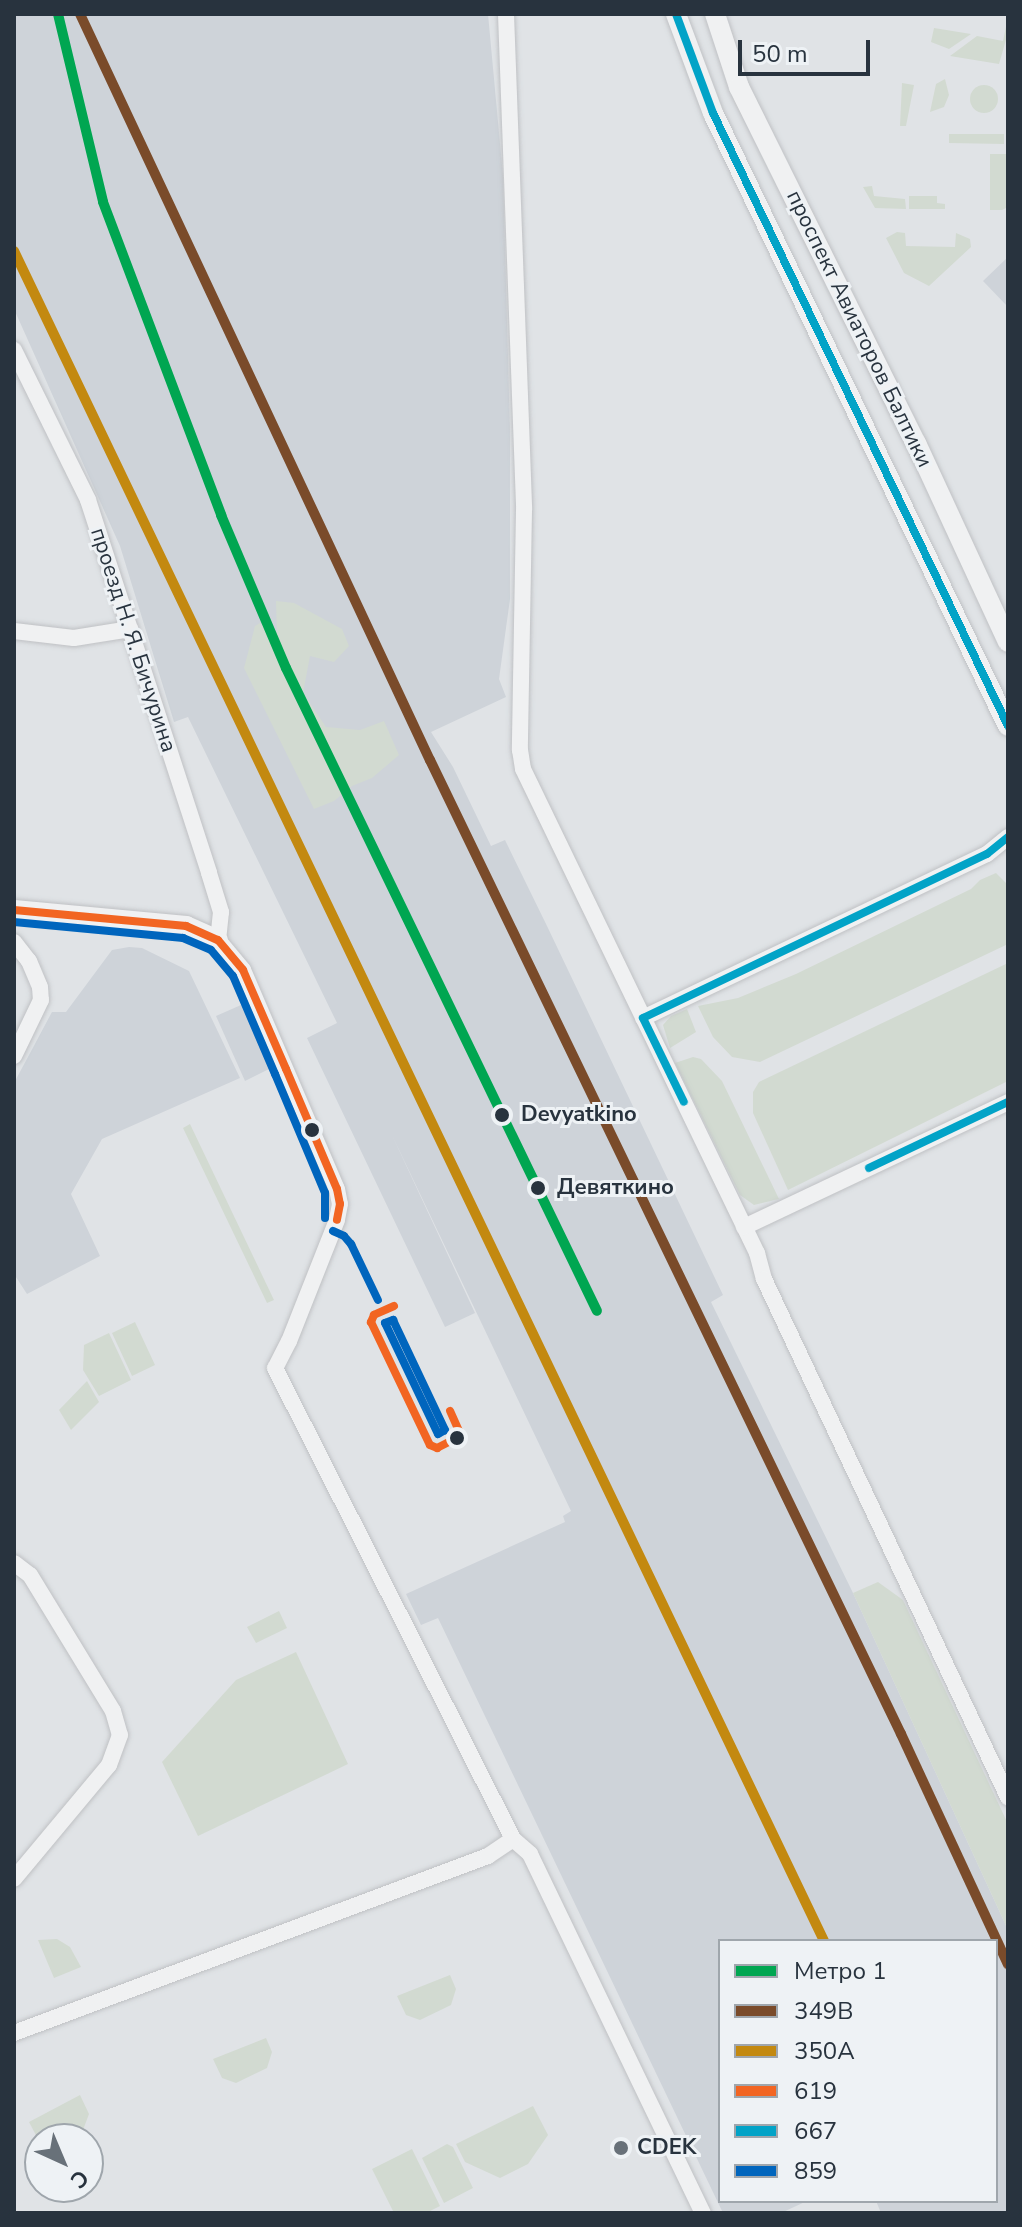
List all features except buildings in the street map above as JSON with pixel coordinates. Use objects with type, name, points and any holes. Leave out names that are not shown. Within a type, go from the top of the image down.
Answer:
[{"type":"street","points":[[506,14],[524,510],[520,750],[523,769],[744,1227],[764,1279],[1008,1797]]},
{"type":"street","name":"проспект Авиаторов Балтики","points":[[676,14],[713,113],[1008,726]]},
{"type":"street","name":"проспект Авиаторов Балтики","points":[[715,14],[739,87],[916,443],[1008,642]]},
{"type":"street","name":"проезд Н. Я. Бичурина","points":[[16,360],[88,500],[221,912],[218,940]]},
{"type":"street","points":[[14,631],[74,638],[130,629]]},
{"type":"street","points":[[643,1018],[987,854],[1008,837]]},
{"type":"street","points":[[14,910],[186,926],[218,940],[243,970],[337,1189],[340,1204],[337,1220],[286,1349],[275,1368],[513,1839],[530,1854],[703,2213]]},
{"type":"street","points":[[14,942],[29,961],[41,1000],[14,1056]]},
{"type":"street","points":[[744,1227],[1008,1102]]},
{"type":"street","points":[[14,1563],[30,1575],[113,1711],[120,1735],[109,1765],[14,1879]]},
{"type":"street","points":[[14,2033],[488,1856],[513,1839]]},
{"type":"shaded area","points":[[14,14],[488,14],[503,176],[510,431],[510,599],[499,679],[506,697],[431,732],[453,767],[491,846],[505,840],[547,926],[723,1295],[711,1302],[853,1593],[1008,1930],[1008,2213],[881,2213],[877,2203],[998,2203],[998,1939],[718,1939],[718,2203],[438,1618],[421,1625],[406,1594],[565,1522],[563,1516],[571,1511],[391,1133],[475,1313],[445,1327],[307,1038],[337,1023],[188,717],[174,722],[120,546],[14,309]]},
{"type":"shaded area","points":[[1008,17],[1008,33],[999,64],[950,56],[977,36],[1003,41]]},
{"type":"shaded area","points":[[934,28],[971,34],[949,49],[931,42]]},
{"type":"shaded area","points":[[945,79],[949,95],[944,107],[930,112],[936,84]]},
{"type":"shaded area","points":[[902,83],[914,85],[906,126],[900,126]]},
{"type":"shaded area","points":[[984,85],[994,89],[998,99],[994,109],[984,113],[974,109],[970,99],[974,89]]},
{"type":"shaded area","points":[[949,134],[1004,134],[1004,144],[949,143]]},
{"type":"shaded area","points":[[990,154],[1008,154],[1008,207],[1002,210],[990,210]]},
{"type":"shaded area","points":[[872,186],[874,196],[905,199],[906,209],[875,208],[863,187]]},
{"type":"shaded area","points":[[909,196],[937,196],[937,203],[945,204],[945,209],[909,209]]},
{"type":"shaded area","points":[[897,232],[905,233],[906,246],[955,247],[956,233],[970,239],[971,247],[929,286],[904,273],[886,238]]},
{"type":"shaded area","points":[[1008,257],[1008,307],[983,281]]},
{"type":"shaded area","points":[[276,601],[294,603],[342,629],[349,646],[334,662],[310,656],[303,693],[326,727],[360,730],[384,721],[399,755],[372,778],[314,809],[244,668],[255,626],[260,623],[270,634],[277,635]]},
{"type":"shaded area","points":[[996,873],[1008,885],[1008,944],[760,1062],[732,1057],[713,1037],[698,1006],[738,998],[796,974],[971,889],[980,880]]},
{"type":"shaded area","points":[[142,948],[189,971],[240,1078],[102,1139],[71,1194],[100,1256],[27,1294],[14,1274],[14,1083],[52,1012],[66,1012],[112,950]]},
{"type":"shaded area","points":[[1008,963],[1008,1081],[788,1190],[753,1113],[753,1092],[759,1082]]},
{"type":"shaded area","points":[[241,1005],[273,1067],[245,1081],[216,1016]]},
{"type":"shaded area","points":[[687,1009],[696,1032],[670,1048],[663,1025],[671,1016]]},
{"type":"shaded area","points":[[693,1057],[701,1059],[722,1081],[779,1199],[754,1205],[740,1195],[675,1063]]},
{"type":"shaded area","points":[[190,1124],[274,1300],[267,1303],[183,1128]]},
{"type":"shaded area","points":[[135,1322],[155,1365],[132,1376],[112,1333]]},
{"type":"shaded area","points":[[109,1333],[131,1380],[99,1396],[83,1370],[84,1345]]},
{"type":"shaded area","points":[[87,1381],[99,1402],[71,1430],[59,1410]]},
{"type":"shaded area","points":[[878,1582],[903,1600],[1008,1824],[1008,1930],[853,1593]]},
{"type":"shaded area","points":[[279,1611],[287,1628],[256,1643],[247,1627]]},
{"type":"shaded area","points":[[296,1652],[348,1764],[198,1836],[162,1762],[236,1680]]},
{"type":"shaded area","points":[[57,1939],[70,1947],[81,1967],[54,1978],[38,1940]]},
{"type":"shaded area","points":[[450,1975],[456,1989],[451,2005],[420,2020],[406,2015],[397,1996]]},
{"type":"shaded area","points":[[266,2038],[272,2052],[267,2068],[236,2083],[222,2078],[213,2059]]},
{"type":"shaded area","points":[[80,2095],[89,2114],[86,2123],[29,2122]]},
{"type":"shaded area","points":[[533,2106],[548,2135],[528,2164],[500,2178],[465,2162],[456,2144]]},
{"type":"shaded area","points":[[447,2144],[453,2147],[473,2188],[444,2203],[422,2158]]},
{"type":"shaded area","points":[[412,2149],[440,2206],[426,2213],[394,2213],[372,2169]]},
{"type":"shaded area","points":[[718,2203],[803,2203],[781,2213],[723,2213]]},
{"type":"metro line","name":"1","points":[[58,14],[103,202],[221,515],[286,668],[597,1311]]},
{"type":"transit line","name":"349В","points":[[80,14],[430,760],[901,1734],[996,1939]]},
{"type":"transit line","name":"667","points":[[676,14],[713,113],[1008,726]]},
{"type":"transit line","name":"350А","points":[[14,251],[823,1939]]},
{"type":"transit line","name":"667","points":[[643,1018],[987,854],[1008,837]]},
{"type":"transit line","name":"619","points":[[14,910],[186,926],[218,940],[243,970],[286,1069],[337,1189],[340,1204],[337,1220]]},
{"type":"transit line","name":"859","points":[[14,922],[183,938],[211,950],[233,976],[275,1074],[325,1193],[325,1218]]},
{"type":"transit line","name":"667","points":[[643,1018],[684,1102]]},
{"type":"transit line","name":"667","points":[[869,1168],[1008,1102]]},
{"type":"transit line","name":"859","points":[[333,1231],[351,1244],[378,1300]]},
{"type":"transit line","name":"619","points":[[394,1306],[374,1315],[371,1322],[430,1445],[437,1448],[457,1438],[459,1431],[450,1411]]},
{"type":"transit line","name":"859","points":[[393,1320],[445,1430],[438,1434],[385,1323],[393,1320]]},
{"type":"transit line","name":"349В","points":[[998,1943],[1008,1964]]},
{"type":"place","name":"Devyatkino","points":[[502,1115]]},
{"type":"place","name":"Девяткино","points":[[538,1188]]},
{"type":"place","name":"CDEK","points":[[621,2148]]}]
